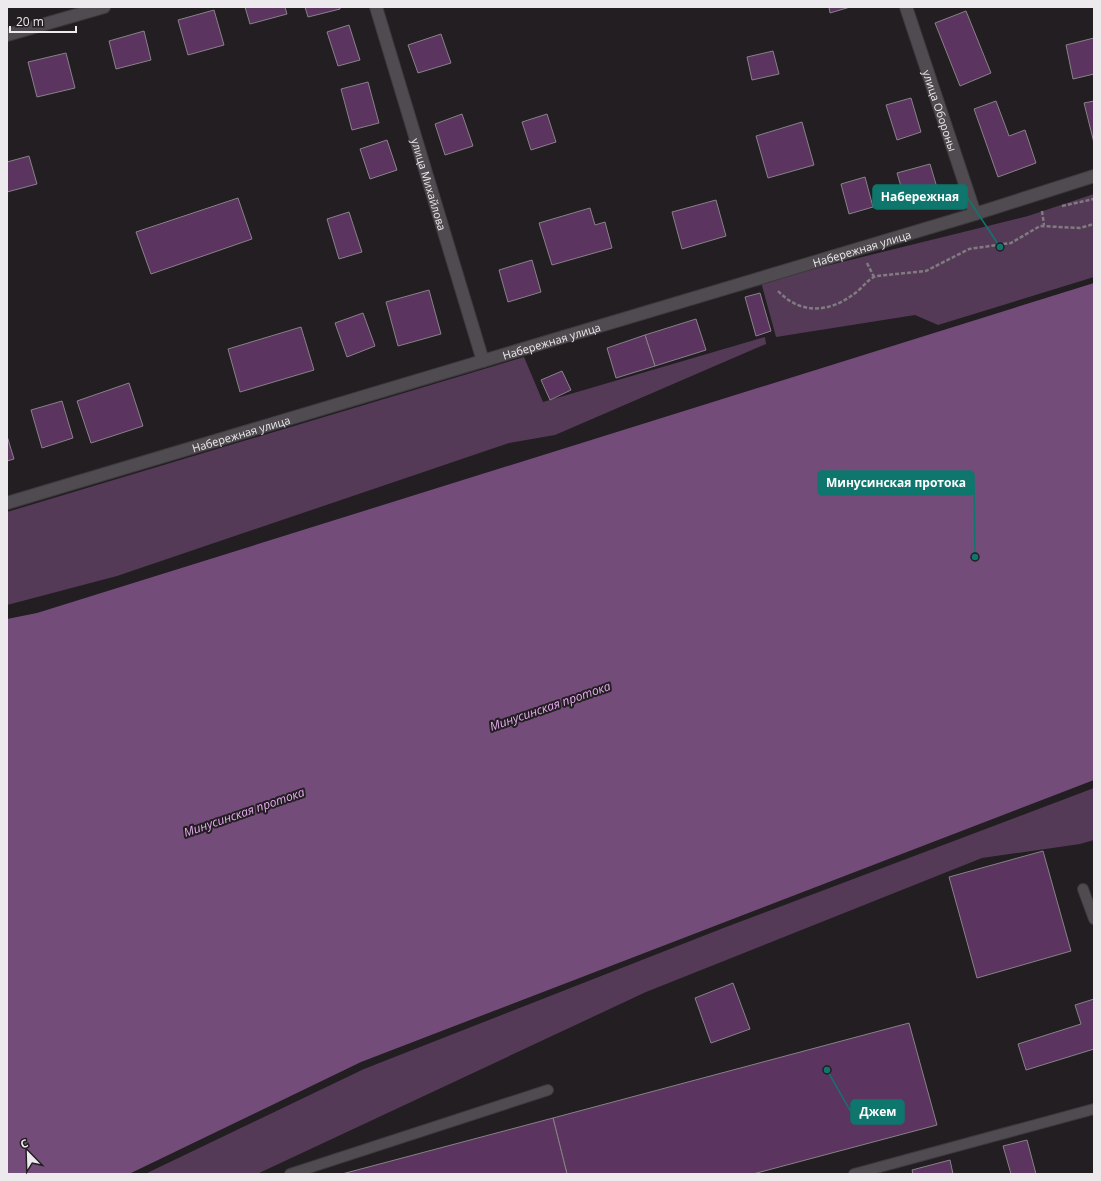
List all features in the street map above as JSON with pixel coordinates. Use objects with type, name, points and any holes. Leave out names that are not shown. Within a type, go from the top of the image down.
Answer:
[{"type":"street","points":[[7,34],[104,7]]},
{"type":"street","name":"улица Михайлова","points":[[376,7],[484,360]]},
{"type":"street","name":"улица Обороны","points":[[906,7],[975,214]]},
{"type":"street","name":"Набережная улица","points":[[7,503],[975,214],[1094,176]]},
{"type":"lane","points":[[1083,889],[1094,919]]},
{"type":"lane","points":[[290,1174],[548,1090]]},
{"type":"lane","points":[[854,1174],[1094,1109]]},
{"type":"path","points":[[1060,206],[1094,199]]},
{"type":"path","points":[[1035,212],[1048,209]]},
{"type":"path","points":[[1042,210],[1044,226]]},
{"type":"path","points":[[784,288],[777,290],[784,298],[812,309],[827,308],[842,303],[874,277],[926,272],[969,249],[1011,242],[1040,226],[1080,228],[1094,224]]},
{"type":"path","points":[[873,261],[867,262],[874,277]]},
{"type":"shaded area","points":[[1094,194],[1094,277],[938,325],[915,315],[776,337],[761,282],[1028,216]]},
{"type":"shaded area","points":[[765,337],[766,344],[555,435],[509,443],[117,576],[7,605],[7,512],[524,357],[543,402]]},
{"type":"shaded area","points":[[1094,788],[1094,840],[1080,844],[982,858],[646,992],[257,1174],[145,1174],[364,1069],[726,927]]},
{"type":"water","points":[[1094,283],[1094,780],[361,1062],[129,1174],[7,1174],[7,619],[37,613]]},
{"type":"building","points":[[245,7],[285,7],[287,14],[250,24]]},
{"type":"building","points":[[305,7],[340,7],[340,9],[308,17]]},
{"type":"building","points":[[829,7],[850,7],[830,13]]},
{"type":"building","points":[[214,10],[224,45],[188,55],[178,20]]},
{"type":"building","points":[[966,11],[991,73],[960,86],[935,23]]},
{"type":"building","points":[[349,25],[360,60],[338,66],[327,32]]},
{"type":"building","points":[[144,31],[151,60],[116,69],[109,41]]},
{"type":"building","points":[[441,34],[451,63],[418,73],[408,45]]},
{"type":"building","points":[[1094,38],[1094,74],[1073,79],[1066,45]]},
{"type":"building","points":[[773,51],[779,74],[752,80],[747,57]]},
{"type":"building","points":[[66,53],[75,88],[37,97],[28,62]]},
{"type":"building","points":[[368,82],[379,123],[352,130],[341,89]]},
{"type":"building","points":[[911,98],[921,132],[897,140],[886,105]]},
{"type":"building","points":[[996,101],[1009,136],[1025,130],[1036,163],[998,177],[974,109]]},
{"type":"building","points":[[1094,101],[1094,143],[1084,103]]},
{"type":"building","points":[[462,114],[473,146],[445,155],[435,124]]},
{"type":"building","points":[[547,114],[556,142],[531,150],[522,122]]},
{"type":"building","points":[[802,122],[814,165],[768,178],[756,136]]},
{"type":"building","points":[[387,140],[397,170],[370,179],[360,149]]},
{"type":"building","points":[[29,156],[37,184],[7,192],[7,162]]},
{"type":"building","points":[[930,164],[938,191],[905,200],[897,173]]},
{"type":"building","points":[[865,177],[873,207],[849,214],[841,184]]},
{"type":"building","points":[[238,198],[252,239],[151,274],[136,232]]},
{"type":"building","points":[[716,200],[726,236],[682,249],[672,212]]},
{"type":"building","points":[[590,208],[595,225],[605,222],[612,248],[552,265],[539,223]]},
{"type":"building","points":[[349,212],[362,252],[339,259],[327,219]]},
{"type":"building","points":[[532,260],[541,292],[508,302],[499,270]]},
{"type":"building","points":[[429,290],[441,334],[398,346],[386,302]]},
{"type":"building","points":[[760,293],[771,331],[756,336],[745,297]]},
{"type":"building","points":[[363,313],[375,346],[347,357],[335,323]]},
{"type":"building","points":[[696,319],[706,350],[655,366],[645,335]]},
{"type":"building","points":[[301,327],[314,370],[240,392],[228,349]]},
{"type":"building","points":[[645,335],[655,366],[616,378],[607,348]]},
{"type":"building","points":[[562,371],[571,390],[550,400],[541,380]]},
{"type":"building","points":[[129,383],[143,426],[91,443],[77,401]]},
{"type":"building","points":[[62,401],[73,438],[42,448],[31,410]]},
{"type":"building","points":[[7,436],[14,459],[7,461]]},
{"type":"building","points":[[1043,851],[1071,951],[977,978],[949,877]]},
{"type":"building","points":[[733,983],[750,1029],[711,1043],[695,998]]},
{"type":"building","points":[[1094,999],[1094,1049],[1026,1070],[1018,1044],[1081,1024],[1075,1005]]},
{"type":"building","points":[[909,1023],[937,1125],[753,1174],[567,1174],[553,1118]]},
{"type":"building","points":[[553,1118],[567,1174],[342,1174]]},
{"type":"building","points":[[1027,1140],[1036,1174],[1011,1174],[1003,1146]]},
{"type":"building","points":[[950,1160],[953,1174],[913,1174],[912,1170]]},
{"type":"place","name":"Набережная","points":[[1000,247]]},
{"type":"place","name":"Минусинская протока","points":[[975,557]]},
{"type":"place","name":"Джем","points":[[827,1070]]}]
